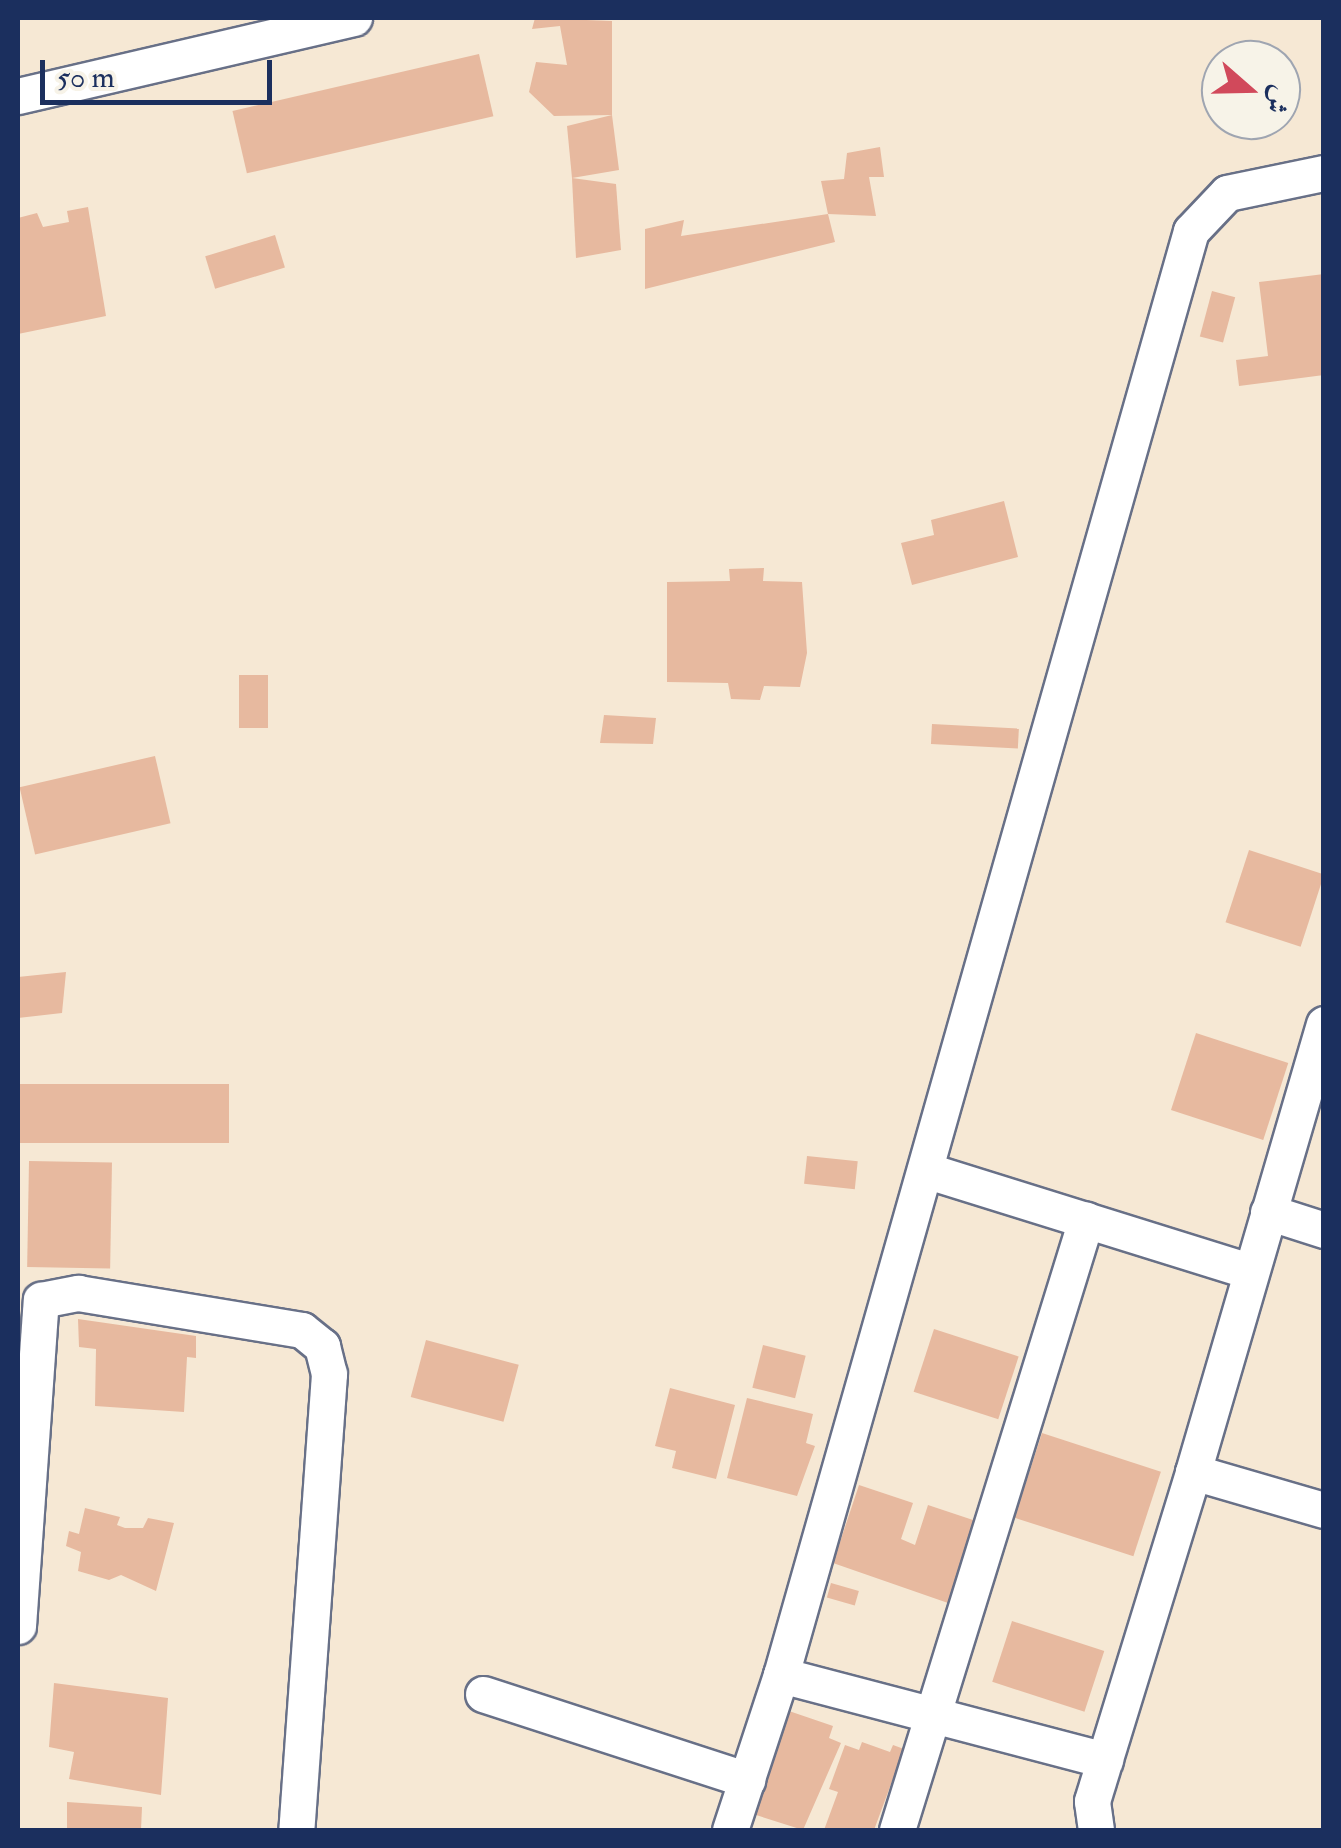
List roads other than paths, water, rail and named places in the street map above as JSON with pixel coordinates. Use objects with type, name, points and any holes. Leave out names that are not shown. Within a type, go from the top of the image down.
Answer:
[{"type":"street","points":[[18,96],[354,18]]},
{"type":"street","points":[[730,1830],[781,1675],[1192,231],[1227,192],[1324,172]]},
{"type":"street","points":[[1096,1830],[1092,1801],[1324,1024]]},
{"type":"street","points":[[925,1170],[1250,1271]]},
{"type":"street","points":[[1268,1212],[1324,1230]]},
{"type":"street","points":[[897,1830],[1086,1220]]},
{"type":"street","points":[[18,1626],[29,1298],[78,1294],[302,1330],[322,1346],[329,1374],[296,1830]]},
{"type":"street","points":[[1193,1472],[1324,1510]]},
{"type":"street","points":[[781,1675],[1105,1760]]},
{"type":"street","points":[[484,1694],[746,1780]]}]
